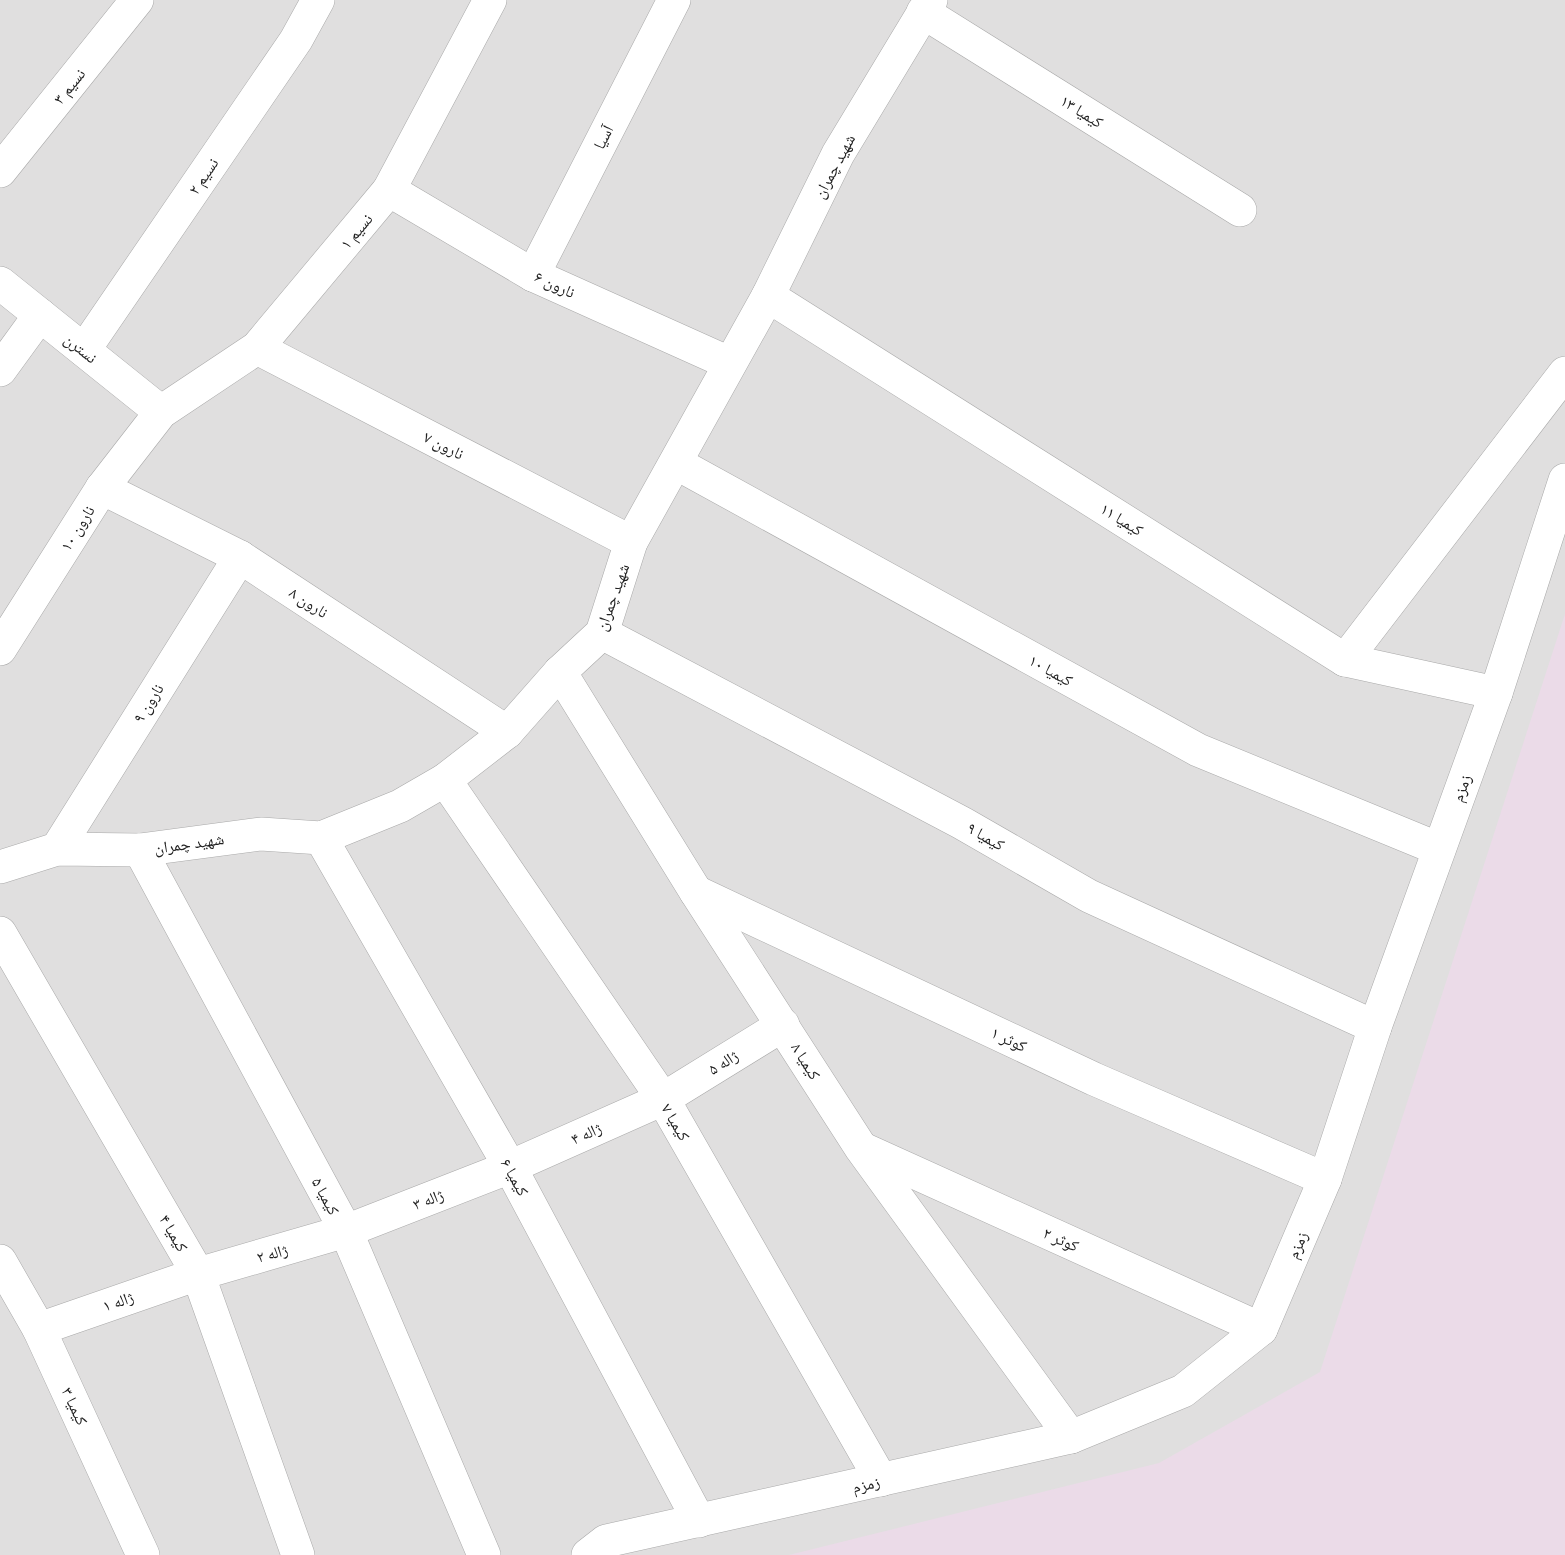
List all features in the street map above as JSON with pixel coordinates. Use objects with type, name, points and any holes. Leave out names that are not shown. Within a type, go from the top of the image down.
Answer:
[{"type":"street","name":"نسیم ۳","points":[[0,171],[137,0]]},
{"type":"street","name":"نسیم ۲","points":[[84,350],[296,40],[318,0]]},
{"type":"street","name":"نسیم ۱","points":[[161,412],[257,348],[389,190],[490,0]]},
{"type":"street","name":"آسیا","points":[[533,275],[674,0]]},
{"type":"street","name":"کیمیا ۱۳","points":[[927,6],[1240,210]]},
{"type":"street","name":"شهید چمران","points":[[0,867],[57,849],[140,850],[261,834],[321,838],[400,806],[445,780],[507,732],[560,672],[603,633],[631,542],[768,296],[838,154],[927,6]]},
{"type":"street","name":"نارون ۶","points":[[389,190],[533,275],[729,363]]},
{"type":"street","name":"نسترن","points":[[0,283],[161,412]]},
{"type":"street","name":"کیمیا ۱۱","points":[[768,296],[1345,660],[1496,693]]},
{"type":"street","points":[[0,370],[40,315]]},
{"type":"street","name":"نارون ۷","points":[[257,348],[631,542]]},
{"type":"street","points":[[1345,660],[1565,373]]},
{"type":"street","name":"نارون ۱۰","points":[[0,649],[102,488],[161,412]]},
{"type":"street","name":"کیمیا ۱۰","points":[[676,463],[1198,750],[1439,849]]},
{"type":"street","name":"زمزم","points":[[588,1555],[606,1541],[1071,1437],[1183,1391],[1261,1329],[1325,1179],[1375,1027],[1496,693],[1565,480]]},
{"type":"street","name":"نارون ۸","points":[[102,488],[240,557],[507,732]]},
{"type":"street","name":"نارون ۹","points":[[57,849],[240,557]]},
{"type":"street","name":"کیمیا ۹","points":[[603,633],[962,823],[1089,896],[1375,1027]]},
{"type":"street","name":"کیمیا ۸","points":[[560,672],[696,892],[861,1148],[1071,1437]]},
{"type":"street","name":"کیمیا ۷","points":[[445,780],[663,1099],[881,1480]]},
{"type":"street","name":"کیمیا ۶","points":[[321,838],[510,1167],[699,1521]]},
{"type":"street","name":"کیمیا ۵","points":[[140,850],[346,1231],[484,1555]]},
{"type":"street","name":"کوثر ۱","points":[[696,892],[1094,1079],[1325,1179]]},
{"type":"street","name":"کیمیا ۴","points":[[0,933],[198,1274],[298,1555]]},
{"type":"street","name":"ژاله ۵","points":[[663,1099],[783,1025]]},
{"type":"street","name":"ژاله ۴","points":[[510,1167],[663,1099]]},
{"type":"street","name":"کوثر ۲","points":[[861,1148],[1261,1329]]},
{"type":"street","name":"ژاله ۳","points":[[346,1231],[510,1167]]},
{"type":"street","name":"ژاله ۲","points":[[198,1274],[346,1231]]},
{"type":"street","name":"کیمیا ۳","points":[[0,1261],[39,1329],[143,1555]]},
{"type":"street","name":"ژاله ۱","points":[[39,1329],[198,1274]]},
{"type":"shaded area","points":[[0,0],[1565,0],[1565,1555],[0,1555]]},
{"type":"shaded area","points":[[1565,614],[1565,1555],[789,1555],[1159,1463],[1320,1372]]}]
